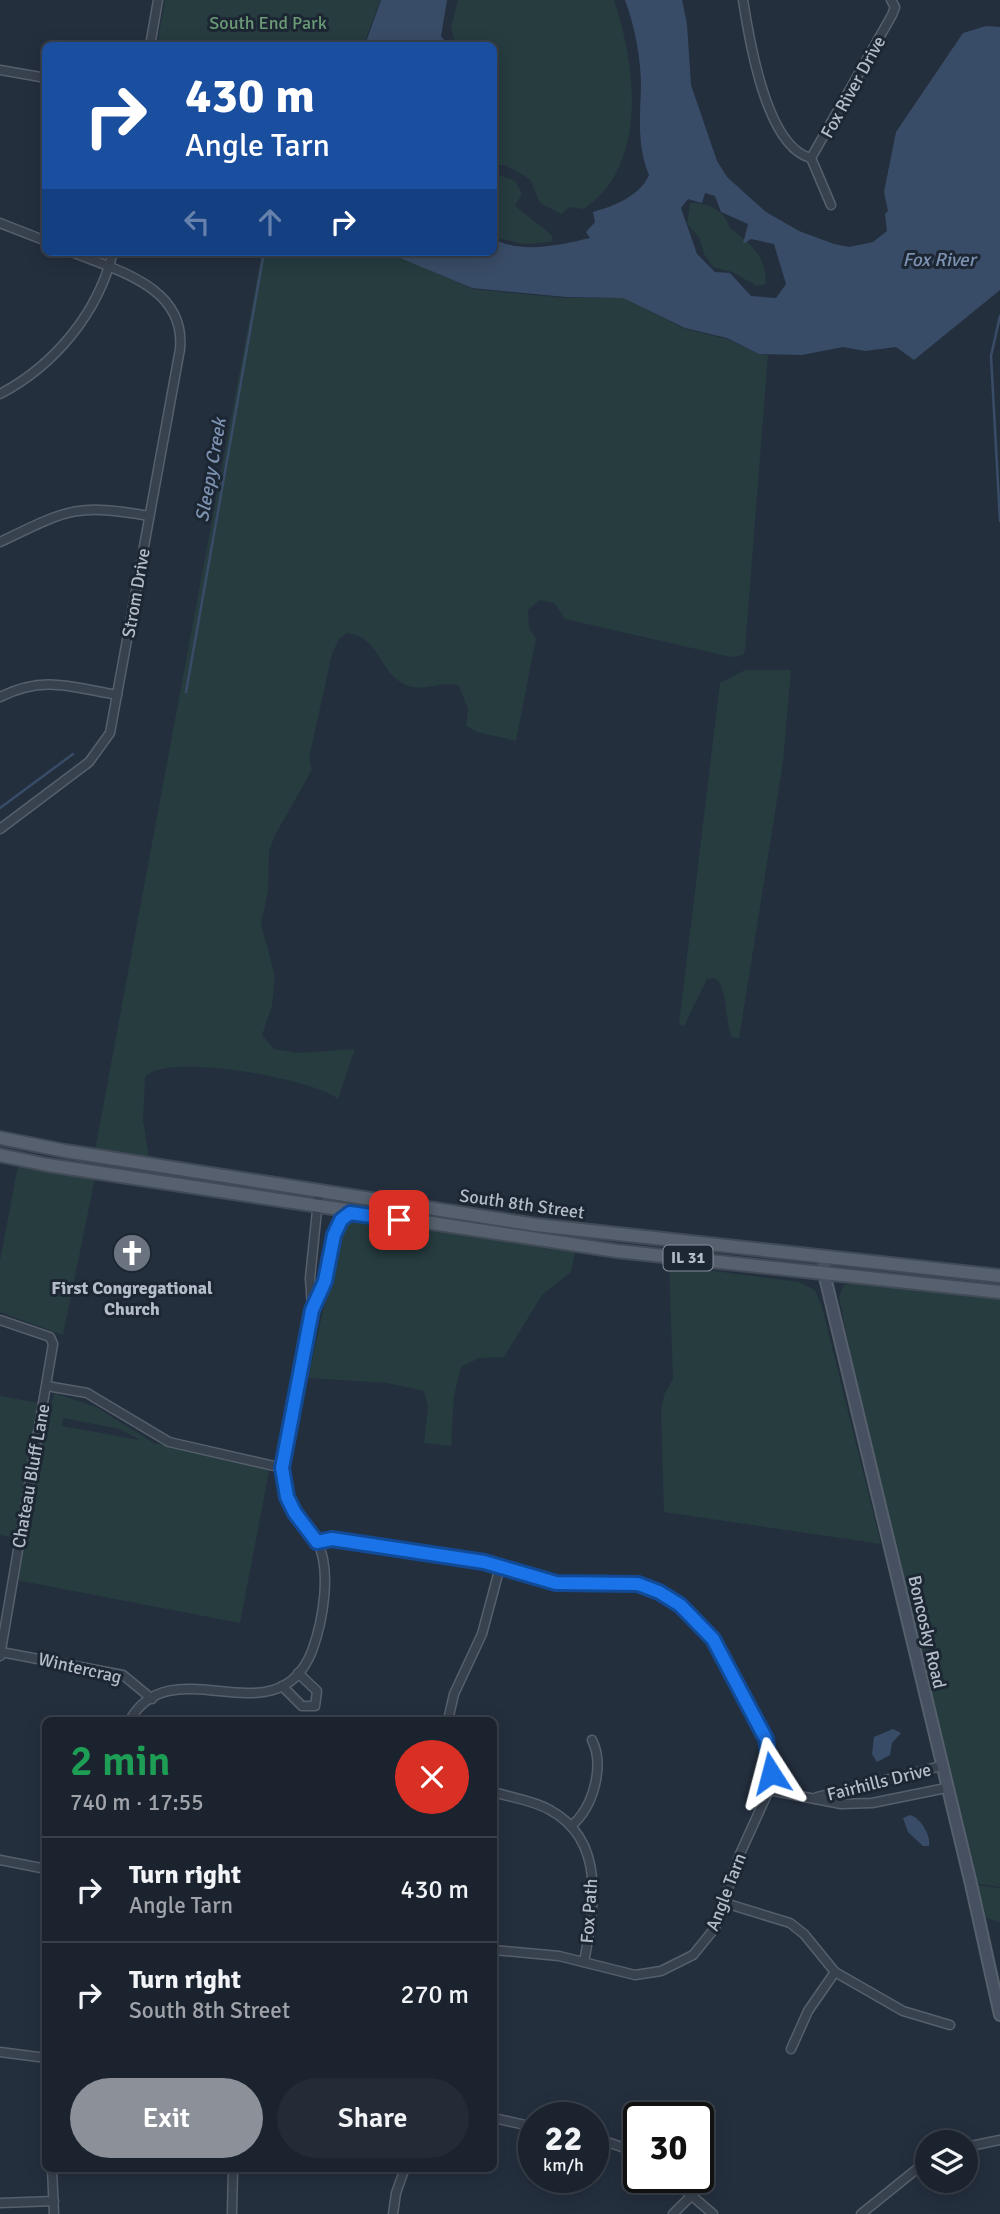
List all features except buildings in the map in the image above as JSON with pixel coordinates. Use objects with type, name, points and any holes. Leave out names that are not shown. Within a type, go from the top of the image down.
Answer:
[{"type":"main road","name":"South 8th Street","points":[[0,1138],[34,1146],[536,1224],[1000,1276]]},
{"type":"main road","name":"South 8th Street","points":[[0,1154],[48,1165],[350,1213],[617,1251],[1000,1292]]},
{"type":"street","points":[[151,42],[158,0]]},
{"type":"street","name":"Fox River Drive","points":[[743,0],[771,118],[786,138],[811,158],[892,15],[893,2]]},
{"type":"street","points":[[0,70],[42,77]]},
{"type":"street","points":[[811,158],[831,205]]},
{"type":"street","points":[[0,223],[42,239]]},
{"type":"street","points":[[82,256],[109,267]]},
{"type":"street","points":[[0,394],[38,369],[64,344],[83,319],[112,256]]},
{"type":"street","name":"Strom Drive","points":[[0,829],[94,758],[110,733],[180,349],[180,329],[172,308],[152,288],[109,267]]},
{"type":"street","points":[[0,542],[73,510],[101,509],[149,516]]},
{"type":"street","points":[[0,697],[24,685],[39,683],[117,695]]},
{"type":"street","points":[[312,1310],[310,1278],[319,1191]]},
{"type":"street","points":[[133,1717],[152,1699],[185,1687],[257,1695],[282,1686],[298,1673],[311,1652],[323,1601],[324,1574],[317,1542],[295,1513],[287,1497],[282,1468],[312,1310],[325,1281],[334,1235],[341,1220],[350,1213]]},
{"type":"street","name":"Boncosky Road","points":[[824,1256],[824,1273],[1000,2015]]},
{"type":"street","name":"Chateau Bluff Lane","points":[[0,1320],[50,1337],[54,1345],[0,1654]]},
{"type":"street","points":[[47,1386],[87,1393],[169,1442],[282,1468]]},
{"type":"street","points":[[317,1542],[332,1539],[500,1567],[556,1583],[638,1584],[680,1605],[713,1639],[733,1682],[755,1717],[770,1753],[769,1790]]},
{"type":"street","points":[[449,1717],[454,1694],[482,1634],[500,1567]]},
{"type":"street","name":"Wintercrag","points":[[0,1654],[123,1675],[152,1699]]},
{"type":"street","points":[[282,1686],[302,1706],[315,1706],[317,1692],[298,1673]]},
{"type":"street","points":[[572,1826],[581,1819],[591,1795],[598,1752],[592,1740]]},
{"type":"street","name":"Fairhills Drive","points":[[817,1797],[836,1790],[941,1766]]},
{"type":"street","name":"Fairhills Drive","points":[[769,1790],[817,1797],[841,1804],[872,1803],[946,1788]]},
{"type":"street","name":"Angle Tarn","points":[[497,1950],[529,1952],[635,1975],[672,1968],[703,1945],[713,1933],[739,1856],[769,1790]]},
{"type":"street","name":"Fox Path","points":[[497,1793],[541,1805],[572,1826],[589,1857],[593,1872],[591,1928],[584,1962]]},
{"type":"street","points":[[0,1860],[42,1868]]},
{"type":"street","points":[[725,1903],[790,1923],[804,1934],[835,1972],[898,2008],[950,2025]]},
{"type":"street","points":[[791,2049],[808,2011],[835,1972]]},
{"type":"street","points":[[0,2052],[42,2057]]},
{"type":"street","points":[[497,2119],[518,2123]]},
{"type":"street","points":[[978,2145],[1000,2140]]},
{"type":"street","points":[[861,2214],[915,2170]]},
{"type":"street","points":[[52,2172],[54,2214]]},
{"type":"street","points":[[232,2214],[233,2172]]},
{"type":"street","points":[[393,2214],[397,2185],[403,2172]]},
{"type":"street","points":[[686,2193],[713,2214]]},
{"type":"street","points":[[673,2214],[690,2197]]},
{"type":"street","points":[[0,2203],[54,2202]]},
{"type":"green space","name":"South End Park","points":[[165,0],[380,0],[365,42],[158,42]]},
{"type":"green space","points":[[458,0],[614,0],[628,54],[631,83],[632,112],[628,140],[619,167],[605,190],[584,209],[570,207],[561,214],[540,203],[530,179],[505,165],[497,165],[497,42],[454,40],[451,27]]},
{"type":"green space","points":[[497,174],[515,181],[522,194],[515,206],[553,236],[551,242],[523,244],[497,238]]},
{"type":"green space","points":[[690,203],[715,208],[730,228],[751,245],[760,257],[766,284],[757,286],[732,272],[713,267],[704,254],[699,237],[687,224]]},
{"type":"green space","points":[[261,256],[399,256],[472,289],[566,298],[623,298],[685,329],[727,339],[759,354],[768,355],[743,655],[731,657],[565,619],[554,603],[540,600],[528,610],[529,628],[536,638],[516,741],[477,732],[466,726],[468,709],[459,686],[446,684],[419,688],[406,685],[390,672],[367,641],[347,633],[339,639],[332,654],[309,758],[312,770],[275,835],[269,851],[268,892],[261,924],[275,976],[272,1006],[262,1035],[274,1049],[297,1053],[355,1049],[338,1099],[301,1083],[271,1076],[207,1068],[179,1067],[157,1070],[145,1078],[143,1120],[149,1158],[95,1150]]},
{"type":"green space","points":[[745,670],[791,670],[783,762],[739,1039],[731,1036],[724,996],[715,978],[707,979],[684,1026],[679,1024],[720,683]]},
{"type":"green space","points":[[18,1165],[95,1178],[63,1335],[0,1312],[0,1261]]},
{"type":"green space","points":[[358,1219],[575,1252],[571,1272],[542,1295],[504,1357],[479,1358],[461,1367],[454,1396],[451,1446],[424,1443],[428,1408],[424,1391],[387,1383],[308,1378],[341,1230],[346,1222]]},
{"type":"green space","points":[[669,1265],[799,1282],[815,1290],[822,1307],[881,1544],[664,1512],[661,1412],[664,1395],[673,1379]]},
{"type":"green space","points":[[861,1283],[1000,1299],[1000,1887],[975,1883],[860,1401],[839,1297],[844,1285]]},
{"type":"green space","points":[[54,1393],[96,1407],[154,1443],[270,1466],[240,1623],[11,1579],[41,1422],[47,1422]],"holes":[[[63,1418],[120,1429],[140,1440],[62,1426]]]},
{"type":"green space","points":[[0,1396],[39,1403],[15,1538],[0,1535]]},
{"type":"green space","points":[[976,1885],[1000,1888],[1000,1922],[983,1917]]},
{"type":"water","points":[[381,0],[447,0],[441,36],[446,42],[366,42]]},
{"type":"water","name":"Fox River","points":[[625,0],[682,0],[687,24],[691,85],[717,161],[727,177],[766,212],[799,231],[849,247],[873,242],[887,231],[885,214],[888,211],[884,192],[896,132],[963,33],[986,26],[1000,27],[1000,290],[914,360],[896,347],[865,351],[843,347],[802,355],[759,354],[727,338],[685,328],[623,298],[566,297],[472,288],[395,256],[497,256],[497,240],[529,247],[590,238],[586,232],[595,222],[593,212],[633,194],[649,175],[641,143],[641,76],[634,32]],"holes":[[[705,193],[715,196],[721,212],[748,224],[743,244],[751,239],[774,244],[786,284],[776,298],[751,296],[730,273],[715,272],[697,254],[681,208],[688,199],[702,203]]]},
{"type":"water","points":[[893,1729],[901,1733],[892,1743],[890,1755],[877,1762],[872,1754],[874,1737]]},
{"type":"water","points":[[910,1815],[924,1828],[929,1846],[923,1846],[908,1832],[903,1818]]},
{"type":"waterway","name":"Sleepy Creek","points":[[186,692],[263,256]]},
{"type":"waterway","points":[[1000,316],[991,356],[1000,521]]},
{"type":"waterway","name":"Sleepy Creek","points":[[0,808],[73,754]]},
{"type":"place","name":"First Congregational Church","points":[[132,1253]]},
{"type":"route","points":[[399,1220],[350,1213],[341,1220],[334,1235],[325,1281],[312,1310],[282,1468],[287,1497],[295,1513],[317,1542],[332,1539],[484,1562],[556,1583],[638,1584],[659,1592],[680,1605],[713,1639],[733,1682],[766,1739],[771,1773]]}]
